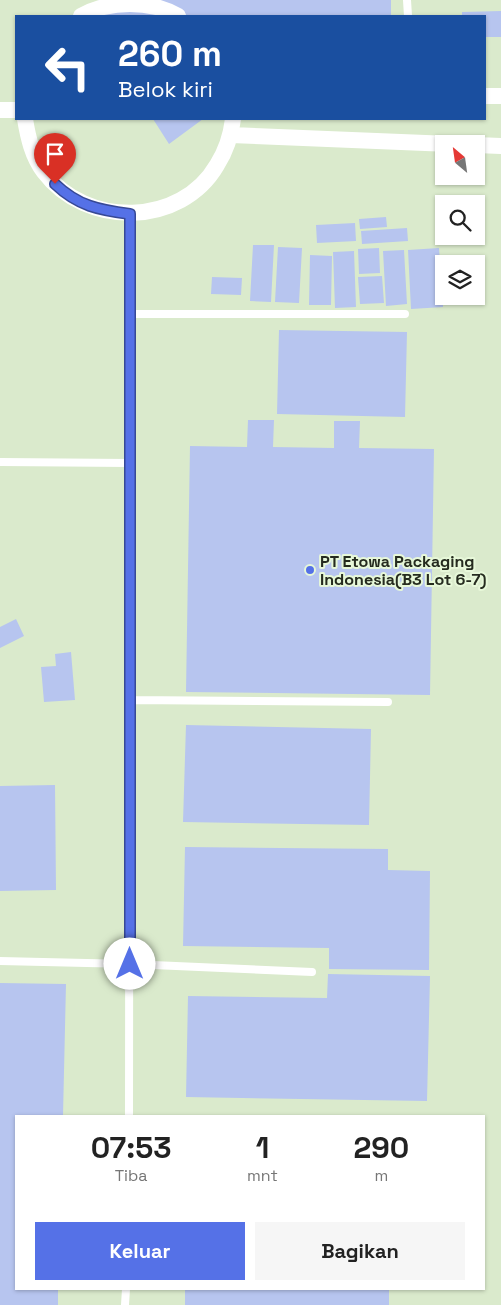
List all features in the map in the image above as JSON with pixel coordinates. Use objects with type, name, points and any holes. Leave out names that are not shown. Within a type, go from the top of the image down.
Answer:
[{"type":"street","points":[[83,15],[119,2],[144,4],[175,15]]},
{"type":"street","points":[[486,96],[501,96]]},
{"type":"street","points":[[0,110],[15,110]]},
{"type":"street","points":[[24,120],[29,143],[44,172],[67,195],[97,210],[130,214],[164,208],[194,192],[217,166],[231,135],[233,120]]},
{"type":"street","points":[[231,135],[435,143]]},
{"type":"street","points":[[485,145],[501,146]]},
{"type":"lane","points":[[407,0],[408,15]]},
{"type":"lane","points":[[129,1115],[130,214]]},
{"type":"lane","points":[[130,314],[405,314]]},
{"type":"lane","points":[[0,462],[130,463]]},
{"type":"lane","points":[[130,700],[388,702]]},
{"type":"lane","points":[[0,961],[130,964],[312,972]]},
{"type":"lane","points":[[125,1305],[126,1290]]},
{"type":"building","points":[[98,0],[391,0],[391,15],[98,15]]},
{"type":"building","points":[[501,11],[501,37],[486,37],[486,15],[462,15],[462,12]]},
{"type":"building","points":[[154,120],[202,120],[169,144]]},
{"type":"building","points":[[386,217],[387,227],[360,229],[359,219]]},
{"type":"building","points":[[355,223],[356,241],[317,243],[316,225]]},
{"type":"building","points":[[407,228],[408,241],[362,244],[361,231]]},
{"type":"building","points":[[253,245],[274,245],[271,302],[250,301]]},
{"type":"building","points":[[278,247],[302,248],[299,303],[275,302]]},
{"type":"building","points":[[379,248],[380,273],[359,274],[358,249]]},
{"type":"building","points":[[439,248],[439,255],[435,255],[435,305],[443,305],[443,307],[411,309],[408,250]]},
{"type":"building","points":[[404,250],[407,304],[386,306],[383,251]]},
{"type":"building","points":[[354,251],[356,307],[335,308],[333,252]]},
{"type":"building","points":[[310,255],[332,256],[331,305],[309,305]]},
{"type":"building","points":[[382,276],[384,303],[360,304],[358,277]]},
{"type":"building","points":[[212,277],[242,278],[241,295],[211,294]]},
{"type":"building","points":[[279,330],[407,332],[405,417],[277,414]]},
{"type":"building","name":"PT Etowa Packaging Indonesia(B3 Lot 6-7)","points":[[248,420],[274,420],[273,447],[334,448],[334,421],[360,421],[359,448],[434,449],[430,695],[186,692],[190,446],[247,447]]},
{"type":"building","points":[[16,619],[24,636],[0,648],[0,627]]},
{"type":"building","points":[[71,652],[75,700],[44,702],[41,667],[56,666],[55,654]]},
{"type":"building","points":[[186,725],[371,729],[369,825],[183,822]]},
{"type":"building","points":[[55,785],[56,890],[0,891],[0,786]]},
{"type":"building","points":[[185,847],[388,849],[388,870],[430,871],[429,970],[329,969],[329,948],[183,946]]},
{"type":"building","points":[[328,974],[430,976],[427,1101],[186,1097],[188,996],[327,998]]},
{"type":"building","points":[[0,983],[66,984],[63,1115],[15,1115],[15,1290],[58,1290],[58,1305],[0,1305]]},
{"type":"building","points":[[185,1290],[389,1290],[389,1305],[185,1305]]},
{"type":"place","name":"PT Etowa Packaging Indonesia(B3 Lot 6-7)","points":[[310,570]]},
{"type":"route","points":[[55,184],[67,195],[97,210],[130,214],[130,964]]}]
